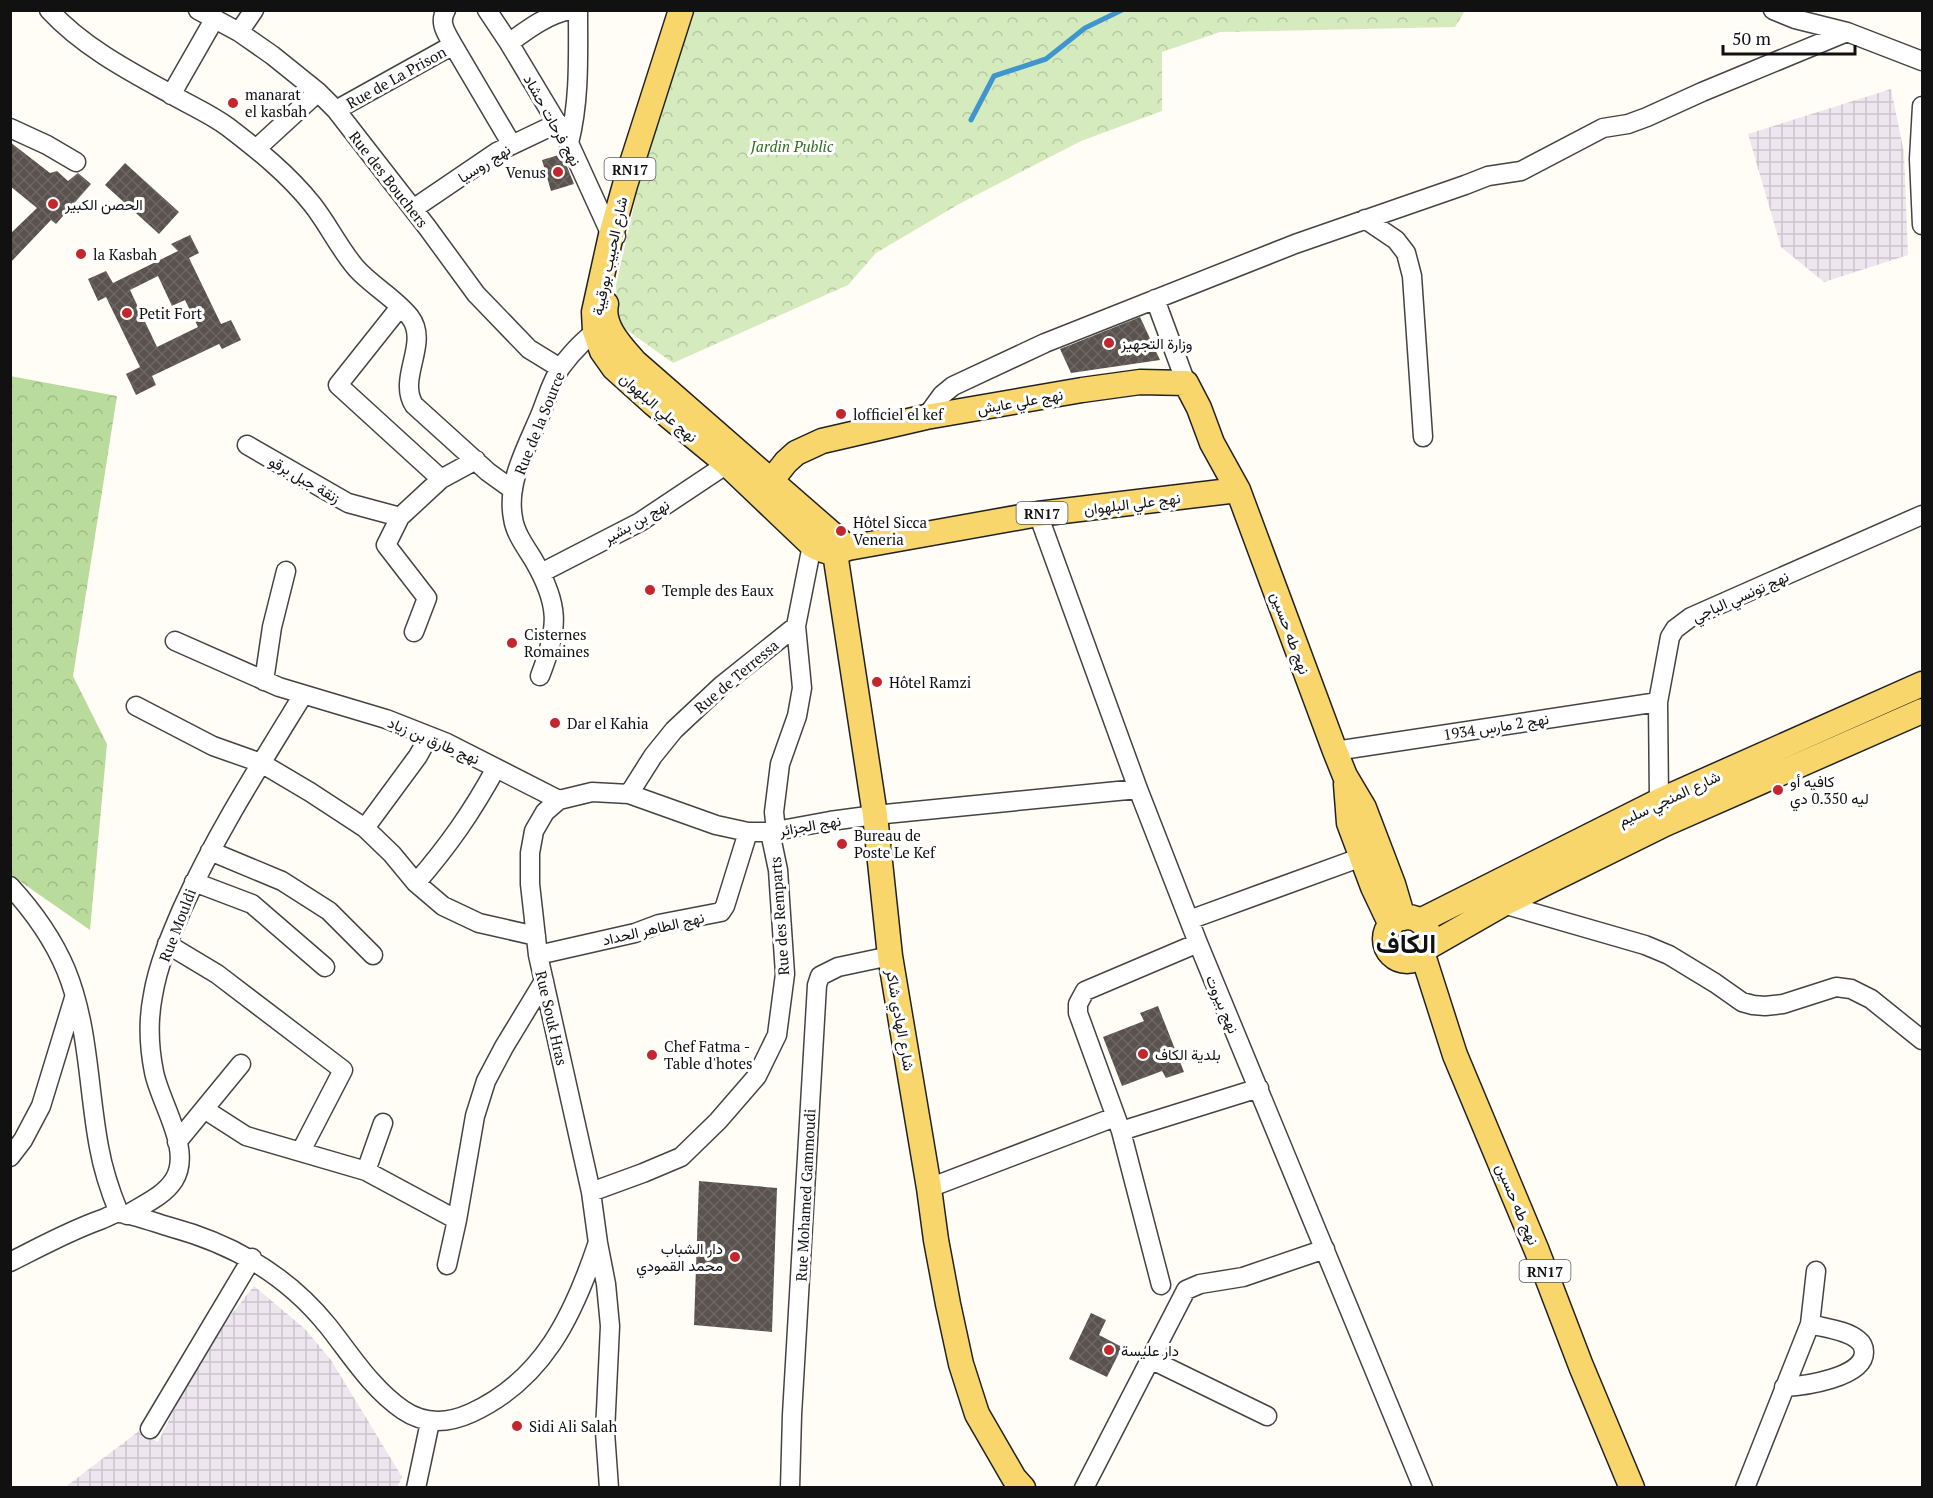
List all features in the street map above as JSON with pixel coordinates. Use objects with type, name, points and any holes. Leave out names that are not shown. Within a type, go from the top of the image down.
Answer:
[{"type":"main road","name":"شارع الحبيب بورقيبة","points":[[601,327],[625,185],[681,10]]},
{"type":"main road","name":"شارع الحبيب بورقيبة","points":[[617,237],[690,10]]},
{"type":"main road","name":"نهج علي البلهوان","points":[[601,327],[602,351],[614,368],[727,464],[766,488],[812,544],[820,549],[1038,514],[1238,490]]},
{"type":"main road","name":"نهج علي البلهوان","points":[[601,327],[616,338],[635,362],[766,488],[840,546]]},
{"type":"main road","name":"نهج علي عايش","points":[[766,488],[796,453],[822,441],[926,417],[1140,382],[1186,383]]},
{"type":"main road","points":[[1186,383],[1199,408],[1212,443],[1238,490]]},
{"type":"main road","name":"نهج طه حسين","points":[[1238,490],[1335,751],[1345,776],[1364,808],[1393,884],[1404,921]]},
{"type":"main road","name":"شارع الهادي شاكر","points":[[840,546],[876,815],[890,956],[936,1240],[961,1364],[977,1414],[1016,1484]]},
{"type":"main road","name":"شارع المنجي سليم","points":[[1419,954],[1662,812],[1923,684]]},
{"type":"main road","name":"شارع المنجي سليم","points":[[1404,921],[1662,812],[1923,711]]},
{"type":"main road","name":"نهج طه حسين","points":[[1345,776],[1349,823],[1362,857],[1404,921]]},
{"type":"main road","name":"RN17","points":[[1404,921],[1426,928],[1429,938],[1419,954],[1396,959],[1389,952],[1385,943],[1386,933],[1404,921]]},
{"type":"main road","name":"نهج طه حسين","points":[[1419,954],[1455,1055],[1632,1488]]},
{"type":"street","points":[[50,10],[93,48],[219,121],[281,170],[313,205],[338,245],[357,268],[411,318],[416,335],[408,388],[410,398],[421,411],[488,472],[513,490]]},
{"type":"street","points":[[239,32],[254,10]]},
{"type":"street","name":"Rue de La Prison","points":[[336,110],[453,45],[442,20],[446,10]]},
{"type":"street","name":"نهج فرحات حشاد","points":[[487,10],[558,123],[617,237]]},
{"type":"street","points":[[509,43],[531,26],[571,10]]},
{"type":"street","points":[[569,143],[575,122],[578,10]]},
{"type":"street","points":[[1773,10],[1795,19],[1847,32],[1923,61]]},
{"type":"street","points":[[171,94],[207,14]]},
{"type":"street","name":"Rue des Bouchers","points":[[207,14],[239,32],[318,92],[336,110],[476,294],[529,349],[561,368]]},
{"type":"street","points":[[926,417],[942,395],[953,386],[1045,343],[1365,219],[1488,176],[1521,171],[1603,128],[1628,124],[1647,117],[1847,32]]},
{"type":"street","points":[[453,45],[512,145]]},
{"type":"street","points":[[256,149],[318,92]]},
{"type":"street","points":[[1923,106],[1919,159],[1923,225]]},
{"type":"street","name":"نهج روسيا","points":[[413,209],[488,158],[558,123]]},
{"type":"street","points":[[10,128],[47,145],[76,162]]},
{"type":"street","points":[[1365,219],[1396,240],[1406,253],[1412,276],[1423,437]]},
{"type":"street","points":[[1155,299],[1186,383]]},
{"type":"street","points":[[400,307],[338,385],[441,479]]},
{"type":"street","name":"Rue de la Source","points":[[540,676],[549,652],[555,623],[554,607],[541,573],[518,536],[512,517],[513,490],[520,464],[561,368],[580,344],[601,327]]},
{"type":"street","name":"زنقة جبل برقو","points":[[247,445],[348,503],[400,517]]},
{"type":"street","points":[[414,632],[427,598],[386,545],[400,517],[441,479],[476,460]]},
{"type":"street","name":"نهج بن بشير","points":[[541,573],[640,522],[727,464]]},
{"type":"street","name":"نهج بيروت","points":[[1038,514],[1138,789],[1198,943],[1423,1488]]},
{"type":"street","name":"نهج تونسي الباجي","points":[[1662,812],[1658,702],[1670,637],[1683,622],[1923,515]]},
{"type":"street","points":[[796,626],[812,544]]},
{"type":"street","points":[[264,681],[272,627],[286,571]]},
{"type":"street","name":"Rue de Terressa","points":[[629,794],[653,756],[674,730],[721,686],[796,626]]},
{"type":"street","name":"Rue des Remparts","points":[[591,1192],[681,1157],[718,1121],[757,1076],[777,1035],[786,974],[773,832],[780,764],[797,716],[802,688],[796,626]]},
{"type":"street","name":"نهج طارق بن زياد","points":[[175,641],[264,681],[386,719],[429,736],[559,800]]},
{"type":"street","name":"Rue Mouldi","points":[[123,1214],[170,1185],[180,1163],[177,1142],[154,1074],[149,1036],[153,995],[167,944],[194,882],[238,799],[303,695]]},
{"type":"street","name":"نهج 2 مارس 1934","points":[[1335,751],[1658,702]]},
{"type":"street","points":[[136,706],[213,746],[261,763],[310,792],[365,828],[416,882],[443,906],[479,923],[537,945]]},
{"type":"street","points":[[365,828],[418,756],[429,736]]},
{"type":"street","points":[[416,882],[446,848],[496,768]]},
{"type":"street","name":"نهج الجزائر","points":[[559,800],[592,792],[629,794],[716,825],[748,832],[773,832],[876,815],[1138,789]]},
{"type":"street","name":"Rue Souk Hras","points":[[559,800],[545,813],[534,831],[530,853],[530,884],[537,945],[591,1192],[606,1284],[610,1326],[605,1432],[609,1488]]},
{"type":"street","name":"نهج الطاهر الحداد","points":[[537,945],[635,933],[659,924],[721,912],[725,906],[748,832]]},
{"type":"street","points":[[210,851],[282,881],[330,911],[373,955]]},
{"type":"street","points":[[1189,920],[1362,857]]},
{"type":"street","points":[[194,882],[252,904],[325,967]]},
{"type":"street","points":[[10,886],[28,905],[50,939],[66,971],[81,1026],[99,1147],[107,1181],[123,1214]]},
{"type":"street","points":[[1503,904],[1645,945],[1715,983],[1742,1002],[1753,1005],[1783,1004],[1836,987],[1851,988],[1871,999],[1923,1040]]},
{"type":"street","points":[[1161,1285],[1118,1124],[1078,1013],[1078,1004],[1085,991],[1198,943]]},
{"type":"street","points":[[167,944],[217,974],[343,1070],[301,1151]]},
{"type":"street","name":"Rue Mohamed Gammoudi","points":[[790,1488],[817,985],[820,976],[838,967],[890,956]]},
{"type":"street","points":[[447,1265],[475,1116],[486,1081],[544,981]]},
{"type":"street","points":[[10,1157],[23,1140],[41,1106],[74,998]]},
{"type":"street","points":[[177,1142],[241,1064]]},
{"type":"street","points":[[929,1188],[1118,1124],[1259,1088]]},
{"type":"street","points":[[204,1109],[246,1136],[366,1172],[457,1220]]},
{"type":"street","points":[[366,1172],[383,1123]]},
{"type":"street","points":[[10,1262],[81,1226],[123,1214],[188,1232],[252,1258],[290,1286],[326,1324],[375,1385],[404,1411],[430,1422],[458,1419],[494,1403],[520,1383],[546,1353],[570,1314],[583,1287],[598,1243]]},
{"type":"street","points":[[1084,1488],[1152,1360],[1186,1290],[1200,1284],[1243,1277],[1325,1249]]},
{"type":"street","points":[[150,1429],[252,1258]]},
{"type":"street","points":[[1745,1488],[1810,1324],[1816,1270]]},
{"type":"street","points":[[1784,1388],[1830,1379],[1849,1371],[1864,1357],[1864,1348],[1859,1340],[1849,1334],[1810,1324]]},
{"type":"street","points":[[1152,1360],[1267,1416]]},
{"type":"street","points":[[416,1488],[430,1422]]},
{"type":"shaded area","points":[[1891,89],[1904,153],[1908,255],[1824,282],[1781,247],[1748,134]]},
{"type":"shaded area","points":[[254,1286],[305,1329],[331,1360],[402,1477],[397,1488],[64,1488],[139,1431],[158,1442],[206,1346]]},
{"type":"green space","name":"Jardin Public","points":[[695,11],[1465,11],[1455,27],[1220,32],[1162,52],[1162,111],[1081,141],[959,204],[876,253],[848,285],[673,363],[617,323],[616,285],[646,153]]},
{"type":"green space","points":[[10,376],[117,396],[73,676],[107,744],[90,930],[11,875]]},
{"type":"building","name":"الحصن الكبير","points":[[10,142],[50,173],[57,171],[68,181],[78,173],[91,184],[56,224],[51,220],[10,263],[10,234],[37,208],[10,186]]},
{"type":"building","name":"Venus","points":[[562,154],[574,184],[551,191],[542,160]]},
{"type":"building","points":[[125,163],[179,212],[159,234],[105,185]]},
{"type":"building","name":"Petit Fort","points":[[190,235],[199,253],[189,258],[221,324],[231,320],[241,340],[222,349],[219,344],[152,376],[156,385],[136,395],[126,374],[140,367],[106,297],[98,301],[88,279],[106,271],[113,283],[178,251],[171,244]],"holes":[[[158,276],[172,306],[185,300],[198,327],[157,347],[130,290]]]},
{"type":"building","name":"وزارة التجهيز","points":[[1140,317],[1160,360],[1071,373],[1060,349]]},
{"type":"building","name":"بلدية الكاف","points":[[1158,1006],[1184,1072],[1166,1078],[1162,1071],[1122,1086],[1103,1037],[1144,1021],[1140,1013]]},
{"type":"building","name":"دار الشباب محمد القمودي","points":[[699,1181],[777,1188],[772,1332],[694,1325]]},
{"type":"building","points":[[1091,1313],[1106,1320],[1099,1335],[1122,1347],[1107,1377],[1069,1359]]},
{"type":"waterway","points":[[971,120],[994,76],[1046,59],[1085,28],[1122,10]]},
{"type":"place","name":"manarat el kasbah","points":[[233,103]]},
{"type":"place","name":"Venus","points":[[558,172]]},
{"type":"place","name":"الحصن الكبير","points":[[53,204]]},
{"type":"place","name":"la Kasbah","points":[[81,254]]},
{"type":"place","name":"Petit Fort","points":[[127,313]]},
{"type":"place","name":"وزارة التجهيز","points":[[1109,343]]},
{"type":"place","name":"lofficiel el kef","points":[[841,414]]},
{"type":"place","name":"Hôtel Sicca Veneria","points":[[841,531]]},
{"type":"place","name":"Temple des Eaux","points":[[650,590]]},
{"type":"place","name":"Cisternes Romaines","points":[[512,643]]},
{"type":"place","name":"Hôtel Ramzi","points":[[877,682]]},
{"type":"place","name":"Dar el Kahia","points":[[555,723]]},
{"type":"place","name":"كافيه أو ليه 0.350 دي","points":[[1778,790]]},
{"type":"place","name":"Bureau de Poste Le Kef","points":[[842,844]]},
{"type":"place","name":"بلدية الكاف","points":[[1143,1054]]},
{"type":"place","name":"Chef Fatma - Table d'hotes","points":[[652,1055]]},
{"type":"place","name":"دار الشباب محمد القمودي","points":[[735,1257]]},
{"type":"place","name":"دار عليسة","points":[[1109,1350]]},
{"type":"place","name":"Sidi Ali Salah","points":[[517,1426]]},
{"type":"district","name":"الكاف","points":[[1406,943]]}]
